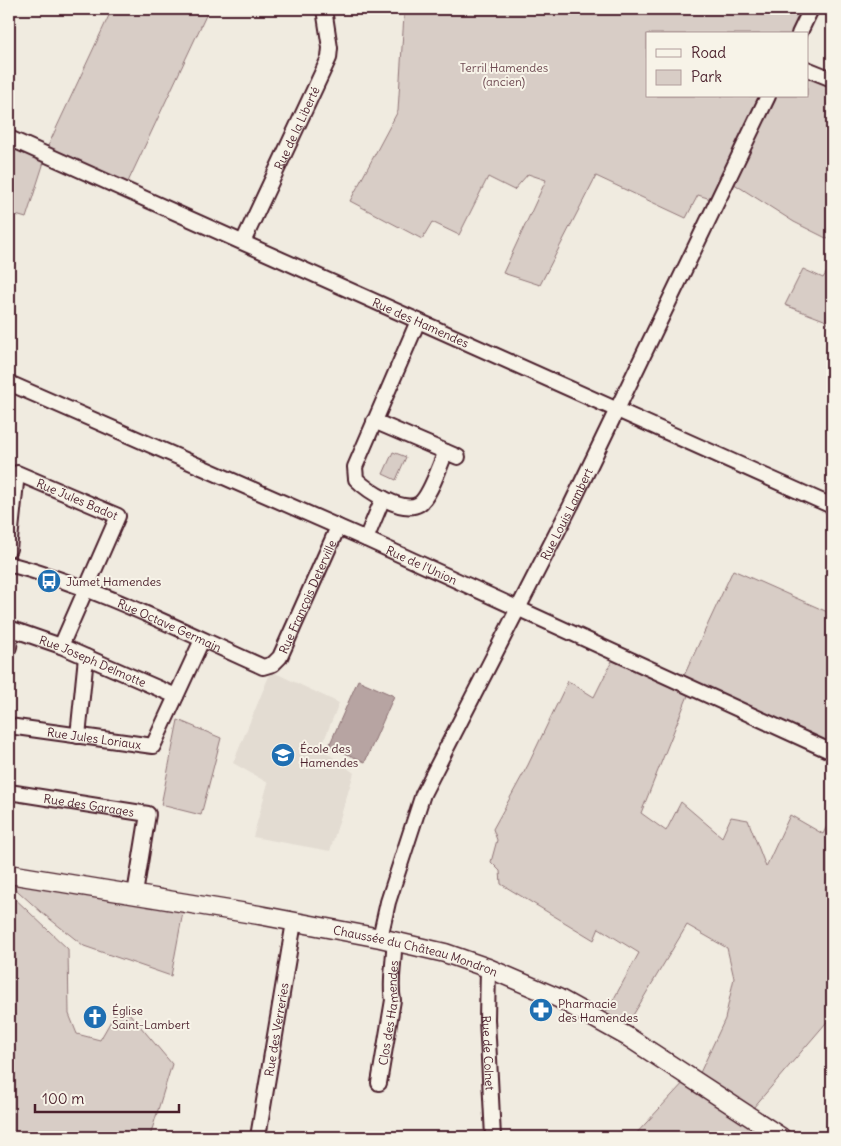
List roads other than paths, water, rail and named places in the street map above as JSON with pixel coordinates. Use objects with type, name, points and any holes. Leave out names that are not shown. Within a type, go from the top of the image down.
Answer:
[{"type":"main road","name":"Chaussée du Château Mondron","points":[[9,874],[294,922],[445,953],[488,968],[558,998],[628,1037],[781,1137]]},
{"type":"street","name":"Rue de la Liberté","points":[[243,242],[329,58],[330,48],[324,9]]},
{"type":"street","points":[[800,32],[811,9]]},
{"type":"street","points":[[808,69],[832,80]]},
{"type":"street","name":"Rue Louis Lambert","points":[[387,940],[388,902],[423,794],[520,608],[767,98]]},
{"type":"street","name":"Rue des Hamendes","points":[[9,138],[832,506]]},
{"type":"street","points":[[374,421],[452,454],[426,496],[418,504],[408,506],[383,498],[356,479],[355,467],[374,421],[418,321]]},
{"type":"street","name":"Rue de l'Union","points":[[9,383],[366,538],[832,752]]},
{"type":"street","name":"Rue Jules Badot","points":[[9,550],[17,473],[118,516],[61,646]]},
{"type":"street","points":[[366,538],[383,498]]},
{"type":"street","name":"Rue François Deterville","points":[[273,664],[280,657],[338,526]]},
{"type":"street","name":"Rue Octave Germain","points":[[9,564],[43,573],[87,590],[263,667],[273,664]]},
{"type":"street","points":[[9,647],[10,629]]},
{"type":"street","name":"Rue Joseph Delmotte","points":[[10,629],[61,646],[176,696]]},
{"type":"street","name":"Rue Jules Loriaux","points":[[9,726],[153,746],[202,640]]},
{"type":"street","points":[[78,736],[86,657]]},
{"type":"street","name":"Rue des Garages","points":[[9,792],[148,814],[135,894]]},
{"type":"street","name":"Rue des Verreries","points":[[258,1137],[294,922]]},
{"type":"street","name":"Clos des Hamendes","points":[[379,1083],[393,1000],[391,991],[395,956],[387,940]]},
{"type":"street","name":"Rue de Colnet","points":[[488,968],[487,1019],[493,1137]]},
{"type":"place","name":"Jumet Hamendes","points":[[49,581]]},
{"type":"place","name":"École des Hamendes","points":[[283,755]]},
{"type":"place","name":"Pharmacie des Hamendes","points":[[541,1010]]},
{"type":"place","name":"Église Saint-Lambert","points":[[95,1017]]},
{"type":"park label","name":"Terril Hamendes (ancien)","points":[[504,74]]}]
